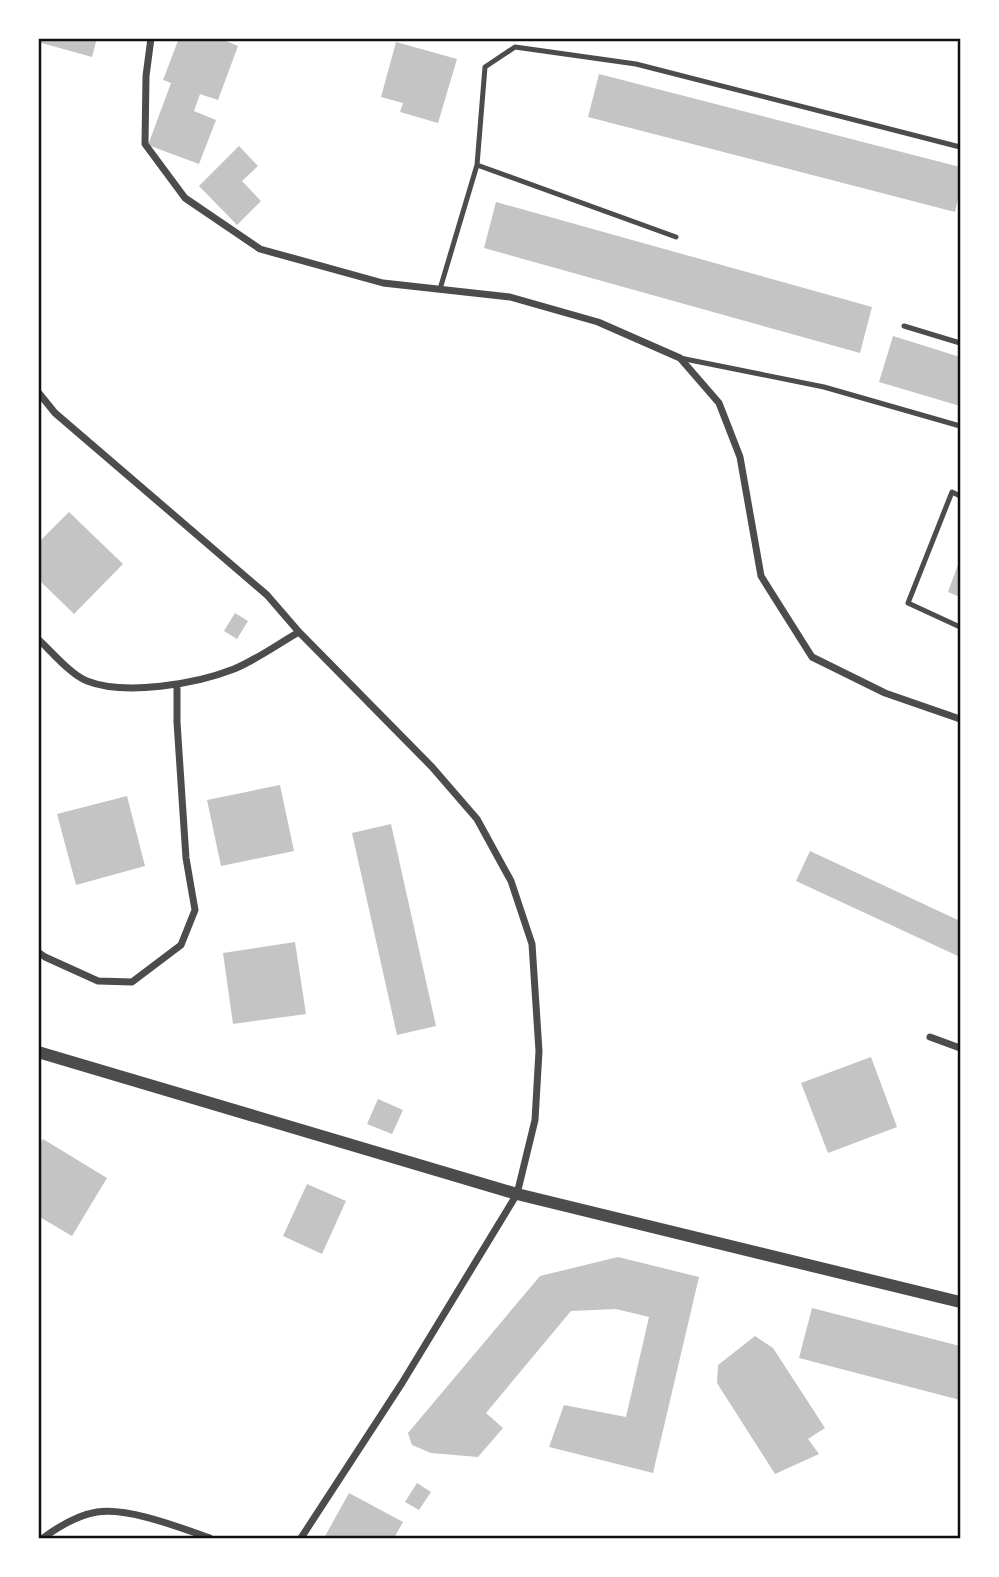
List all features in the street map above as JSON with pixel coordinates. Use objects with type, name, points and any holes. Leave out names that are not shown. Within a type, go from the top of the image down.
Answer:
[{"type":"street","points":[[151,38],[146,76],[145,144],[185,198],[260,249],[383,283],[510,297],[598,322],[680,358],[719,403],[740,457],[761,576],[812,657],[885,693],[961,719]]},
{"type":"street","points":[[38,392],[55,413],[267,595],[299,632],[432,767],[477,819],[511,881],[533,944],[539,1051],[535,1120],[517,1194],[402,1383],[301,1538]]},
{"type":"street","points":[[38,639],[84,680],[113,688],[156,687],[234,669],[299,632]]},
{"type":"street","points":[[38,952],[98,981],[132,982],[181,945],[195,910],[186,858],[177,684]]},
{"type":"street","points":[[930,1037],[961,1048]]},
{"type":"street","points":[[38,1052],[517,1194],[961,1302]]},
{"type":"street","points":[[43,1538],[59,1526],[98,1512],[134,1515],[210,1538]]},
{"type":"lane","points":[[440,289],[477,165],[485,67],[515,47],[636,64],[961,147]]},
{"type":"lane","points":[[477,165],[676,237]]},
{"type":"lane","points":[[904,326],[961,343]]},
{"type":"lane","points":[[680,358],[824,387],[961,426]]},
{"type":"lane","points":[[961,496],[951,492],[908,603],[961,627]]},
{"type":"building","points":[[38,38],[97,38],[92,57],[38,42]]},
{"type":"building","points":[[179,38],[219,38],[238,46],[218,100],[200,94],[194,111],[216,120],[199,164],[148,145],[171,83],[163,80]]},
{"type":"building","points":[[396,42],[457,59],[438,123],[400,112],[403,103],[381,97]]},
{"type":"building","points":[[599,74],[960,167],[960,190],[955,212],[588,117]]},
{"type":"building","points":[[239,146],[258,166],[242,181],[261,201],[237,225],[199,186]]},
{"type":"building","points":[[496,202],[872,307],[860,353],[484,248]]},
{"type":"building","points":[[893,336],[960,357],[960,406],[879,382]]},
{"type":"building","points":[[69,512],[123,564],[74,614],[38,579],[38,543]]},
{"type":"building","points":[[960,559],[960,597],[948,592]]},
{"type":"building","points":[[235,613],[248,621],[237,639],[224,631]]},
{"type":"building","points":[[280,785],[294,851],[221,866],[207,800]]},
{"type":"building","points":[[127,796],[145,866],[76,885],[57,814]]},
{"type":"building","points":[[391,824],[436,1026],[397,1035],[352,833]]},
{"type":"building","points":[[810,851],[960,921],[960,957],[796,881]]},
{"type":"building","points":[[295,942],[306,1014],[233,1024],[223,953]]},
{"type":"building","points":[[871,1057],[897,1127],[828,1153],[801,1083]]},
{"type":"building","points":[[378,1099],[403,1110],[392,1134],[367,1124]]},
{"type":"building","points":[[43,1139],[107,1178],[72,1236],[38,1216],[38,1145]]},
{"type":"building","points":[[307,1184],[346,1201],[322,1254],[283,1236]]},
{"type":"building","points":[[618,1257],[699,1277],[653,1473],[549,1447],[564,1405],[626,1417],[649,1317],[616,1309],[571,1311],[486,1413],[503,1428],[478,1457],[431,1453],[412,1445],[408,1433],[540,1276]]},
{"type":"building","points":[[812,1308],[960,1346],[960,1400],[799,1358]]},
{"type":"building","points":[[755,1336],[773,1348],[825,1428],[808,1439],[819,1454],[775,1474],[717,1383],[718,1365]]},
{"type":"building","points":[[417,1483],[431,1492],[419,1510],[405,1502]]},
{"type":"building","points":[[349,1493],[403,1522],[394,1538],[324,1538]]}]
